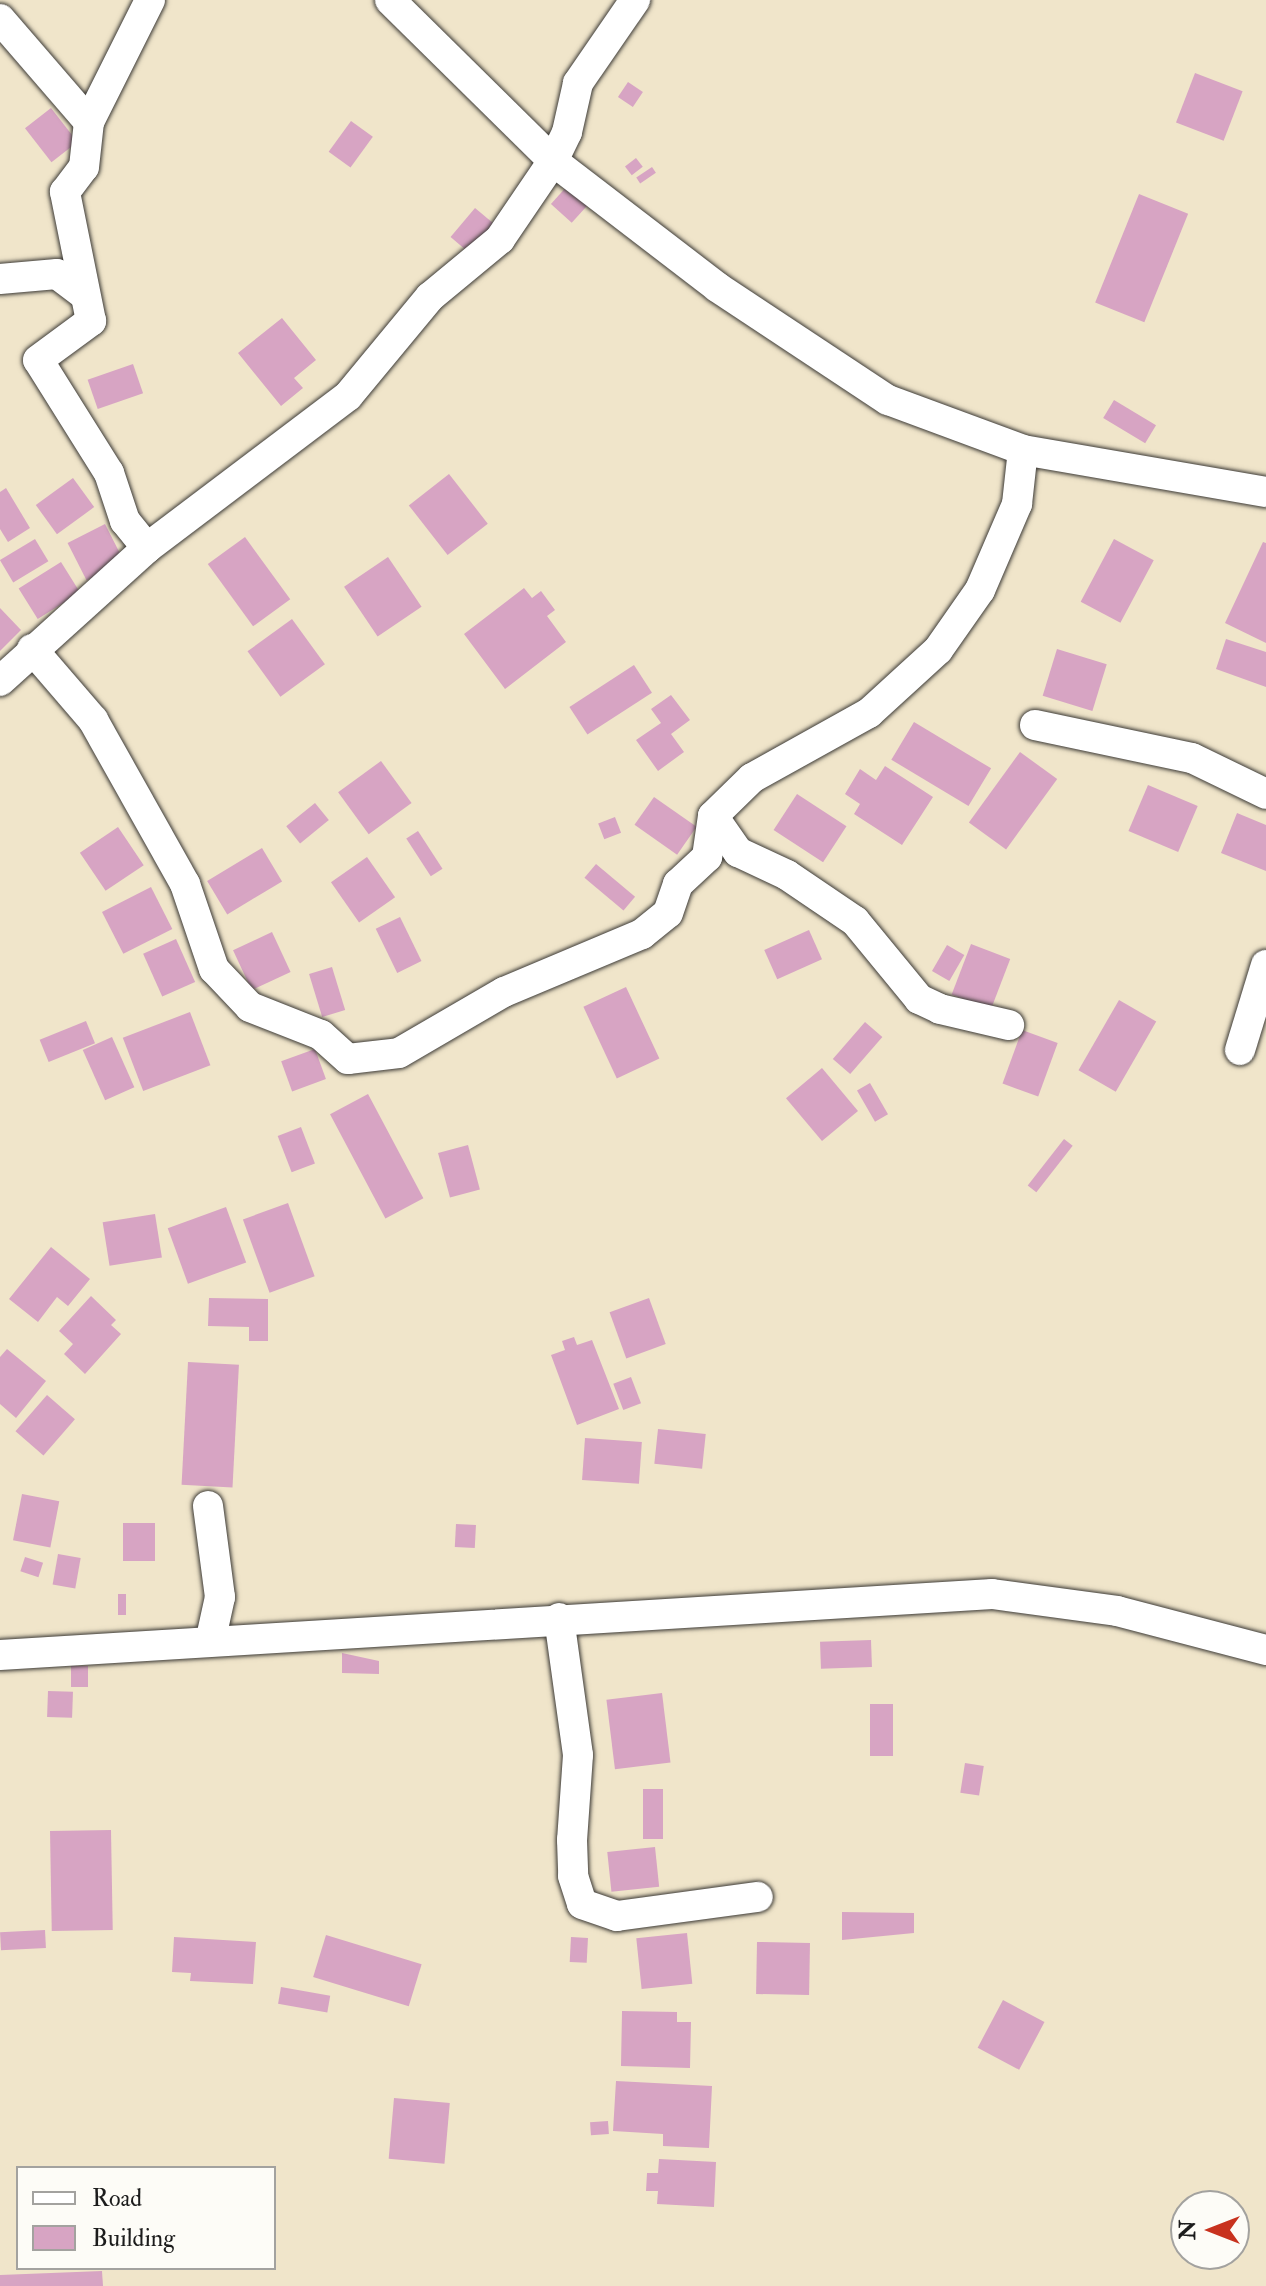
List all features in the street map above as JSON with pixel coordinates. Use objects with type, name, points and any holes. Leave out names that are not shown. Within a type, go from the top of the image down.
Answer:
[{"type":"street","points":[[147,548],[125,521],[109,473],[38,360],[91,321],[65,192],[84,167],[89,122],[150,0]]},
{"type":"street","points":[[390,0],[553,161],[717,287],[888,400],[1023,450],[1266,492]]},
{"type":"street","points":[[0,681],[147,548],[348,396],[430,297],[500,239],[553,161],[567,132],[578,83],[635,0]]},
{"type":"street","points":[[0,19],[89,122]]},
{"type":"street","points":[[0,279],[57,274],[84,294]]},
{"type":"street","points":[[32,649],[93,720],[185,884],[214,969],[250,1007],[321,1035],[348,1059],[399,1053],[504,992],[642,934],[668,913],[678,884],[707,857],[713,816],[752,778],[869,713],[938,650],[980,590],[1011,519],[1023,450]]},
{"type":"street","points":[[1035,725],[1192,758],[1266,794]]},
{"type":"street","points":[[713,816],[738,852],[787,875],[855,921],[919,999],[940,1009],[1009,1025]]},
{"type":"street","points":[[1240,1050],[1266,965]]},
{"type":"street","points":[[208,1506],[220,1597],[211,1638]]},
{"type":"street","points":[[0,1655],[211,1638],[992,1594],[1117,1611],[1266,1650]]},
{"type":"street","points":[[559,1618],[578,1755],[572,1840],[573,1876],[582,1904],[617,1916],[758,1897]]},
{"type":"building","points":[[1195,73],[1243,91],[1224,141],[1176,122]]},
{"type":"building","points":[[628,82],[643,92],[633,107],[618,97]]},
{"type":"building","points":[[51,108],[77,142],[51,162],[25,128]]},
{"type":"building","points":[[351,121],[373,137],[351,168],[329,152]]},
{"type":"building","points":[[636,158],[643,167],[632,175],[625,167]]},
{"type":"building","points":[[652,167],[656,173],[640,183],[636,178]]},
{"type":"building","points":[[569,184],[590,203],[572,223],[551,204]]},
{"type":"building","points":[[1139,194],[1188,214],[1144,322],[1095,302]]},
{"type":"building","points":[[475,208],[494,224],[470,253],[451,237]]},
{"type":"building","points":[[282,318],[316,360],[294,378],[303,388],[281,406],[238,353]]},
{"type":"building","points":[[133,364],[143,393],[98,409],[88,380]]},
{"type":"building","points":[[1114,400],[1156,425],[1145,443],[1103,418]]},
{"type":"building","points":[[449,474],[488,524],[448,555],[409,505]]},
{"type":"building","points":[[73,478],[94,507],[57,534],[36,505]]},
{"type":"building","points":[[6,488],[30,528],[8,542],[0,529],[0,492]]},
{"type":"building","points":[[105,524],[124,561],[87,580],[68,543]]},
{"type":"building","points":[[245,537],[290,599],[253,626],[208,564]]},
{"type":"building","points":[[35,539],[48,561],[13,582],[0,560]]},
{"type":"building","points":[[1114,539],[1154,560],[1120,623],[1081,602]]},
{"type":"building","points":[[1263,542],[1266,543],[1266,643],[1225,623]]},
{"type":"building","points":[[388,557],[422,607],[378,636],[344,587]]},
{"type":"building","points":[[61,562],[80,593],[38,619],[19,588]]},
{"type":"building","points":[[524,588],[532,598],[541,591],[555,610],[547,616],[566,642],[505,689],[464,634]]},
{"type":"building","points":[[0,608],[21,630],[0,651]]},
{"type":"building","points":[[292,619],[325,664],[280,697],[248,651]]},
{"type":"building","points":[[1226,639],[1266,652],[1266,687],[1216,669]]},
{"type":"building","points":[[1057,649],[1107,664],[1092,711],[1043,696]]},
{"type":"building","points":[[634,665],[652,693],[587,735],[569,707]]},
{"type":"building","points":[[671,695],[690,720],[671,734],[684,752],[658,771],[636,740],[661,723],[651,709]]},
{"type":"building","points":[[914,722],[991,768],[968,806],[891,760]]},
{"type":"building","points":[[1020,752],[1057,779],[1006,849],[969,822]]},
{"type":"building","points":[[381,761],[412,803],[369,834],[338,792]]},
{"type":"building","points":[[885,766],[933,797],[902,845],[854,814],[860,804],[845,794],[860,769],[876,780]]},
{"type":"building","points":[[1148,785],[1198,806],[1178,852],[1128,831]]},
{"type":"building","points":[[797,794],[846,826],[823,862],[774,830]]},
{"type":"building","points":[[654,797],[697,827],[677,855],[634,825]]},
{"type":"building","points":[[315,803],[329,820],[300,843],[286,826]]},
{"type":"building","points":[[1237,813],[1266,825],[1266,871],[1221,853]]},
{"type":"building","points":[[615,817],[621,833],[604,839],[598,823]]},
{"type":"building","points":[[118,827],[144,865],[106,891],[80,853]]},
{"type":"building","points":[[418,831],[443,869],[431,876],[406,839]]},
{"type":"building","points":[[262,848],[282,881],[227,914],[207,881]]},
{"type":"building","points":[[367,857],[395,897],[359,922],[331,882]]},
{"type":"building","points":[[596,864],[635,897],[623,911],[584,878]]},
{"type":"building","points":[[151,887],[172,929],[123,954],[102,912]]},
{"type":"building","points":[[400,917],[421,961],[397,973],[376,929]]},
{"type":"building","points":[[809,930],[822,959],[777,979],[764,950]]},
{"type":"building","points":[[272,932],[291,972],[252,990],[233,950]]},
{"type":"building","points":[[176,939],[195,982],[162,997],[143,954]]},
{"type":"building","points":[[971,944],[1010,959],[991,1009],[952,994]]},
{"type":"building","points":[[947,945],[964,955],[949,981],[932,971]]},
{"type":"building","points":[[332,967],[345,1010],[322,1017],[309,974]]},
{"type":"building","points":[[626,987],[659,1059],[617,1078],[583,1007]]},
{"type":"building","points":[[1119,1000],[1156,1022],[1116,1092],[1078,1070]]},
{"type":"building","points":[[190,1012],[210,1065],[143,1091],[123,1038]]},
{"type":"building","points":[[86,1021],[95,1043],[49,1062],[40,1040]]},
{"type":"building","points":[[865,1022],[882,1037],[850,1074],[833,1059]]},
{"type":"building","points":[[1022,1030],[1058,1043],[1038,1097],[1003,1084]]},
{"type":"building","points":[[112,1037],[134,1087],[105,1100],[83,1050]]},
{"type":"building","points":[[315,1049],[326,1079],[292,1091],[281,1061]]},
{"type":"building","points":[[822,1068],[858,1111],[822,1141],[786,1098]]},
{"type":"building","points":[[870,1083],[888,1114],[875,1122],[857,1090]]},
{"type":"building","points":[[368,1094],[423,1198],[385,1218],[330,1114]]},
{"type":"building","points":[[301,1127],[315,1163],[292,1172],[278,1136]]},
{"type":"building","points":[[1064,1139],[1073,1146],[1036,1192],[1028,1185]]},
{"type":"building","points":[[468,1145],[480,1189],[450,1197],[438,1153]]},
{"type":"building","points":[[288,1203],[315,1276],[270,1293],[243,1219]]},
{"type":"building","points":[[226,1207],[246,1262],[188,1284],[168,1228]]},
{"type":"building","points":[[155,1214],[162,1257],[110,1266],[103,1222]]},
{"type":"building","points":[[51,1247],[90,1279],[68,1306],[57,1297],[38,1322],[9,1299]]},
{"type":"building","points":[[91,1296],[116,1320],[111,1325],[121,1334],[85,1374],[64,1354],[73,1344],[59,1331]]},
{"type":"building","points":[[209,1298],[268,1299],[268,1341],[249,1341],[249,1327],[208,1326]]},
{"type":"building","points":[[649,1298],[666,1344],[626,1358],[610,1312]]},
{"type":"building","points":[[574,1337],[577,1345],[592,1340],[619,1409],[577,1425],[551,1355],[565,1350],[562,1341]]},
{"type":"building","points":[[7,1349],[46,1381],[16,1418],[0,1404],[0,1357]]},
{"type":"building","points":[[188,1362],[239,1365],[232,1488],[182,1485]]},
{"type":"building","points":[[631,1377],[641,1403],[623,1410],[613,1384]]},
{"type":"building","points":[[47,1395],[75,1419],[43,1456],[16,1431]]},
{"type":"building","points":[[658,1429],[706,1434],[702,1469],[654,1464]]},
{"type":"building","points":[[585,1438],[642,1442],[639,1484],[582,1480]]},
{"type":"building","points":[[22,1494],[59,1501],[50,1547],[13,1540]]},
{"type":"building","points":[[123,1523],[155,1523],[155,1561],[123,1561]]},
{"type":"building","points":[[456,1524],[476,1525],[475,1548],[455,1547]]},
{"type":"building","points":[[58,1554],[81,1558],[75,1589],[53,1585]]},
{"type":"building","points":[[25,1557],[43,1563],[38,1577],[20,1571]]},
{"type":"building","points":[[118,1594],[126,1594],[126,1615],[118,1615]]},
{"type":"building","points":[[871,1640],[872,1667],[821,1669],[820,1642]]},
{"type":"building","points":[[342,1653],[379,1661],[379,1674],[342,1673]]},
{"type":"building","points":[[71,1666],[88,1666],[88,1687],[71,1687]]},
{"type":"building","points":[[48,1691],[73,1692],[72,1718],[47,1717]]},
{"type":"building","points":[[662,1693],[671,1762],[615,1769],[606,1700]]},
{"type":"building","points":[[870,1704],[893,1704],[893,1756],[870,1756]]},
{"type":"building","points":[[965,1763],[984,1766],[979,1796],[960,1793]]},
{"type":"building","points":[[643,1789],[663,1789],[663,1839],[643,1839]]},
{"type":"building","points":[[111,1830],[113,1930],[52,1931],[50,1831]]},
{"type":"building","points":[[655,1847],[659,1887],[611,1892],[607,1852]]},
{"type":"building","points":[[842,1912],[914,1913],[914,1933],[842,1940]]},
{"type":"building","points":[[45,1930],[46,1948],[1,1950],[0,1932]]},
{"type":"building","points":[[687,1933],[692,1984],[642,1989],[636,1938]]},
{"type":"building","points":[[326,1935],[422,1964],[409,2006],[313,1977]]},
{"type":"building","points":[[174,1937],[256,1942],[253,1984],[190,1981],[191,1973],[172,1972]]},
{"type":"building","points":[[571,1937],[588,1938],[587,1963],[570,1962]]},
{"type":"building","points":[[757,1942],[810,1943],[809,1995],[756,1994]]},
{"type":"building","points":[[281,1987],[330,1996],[327,2012],[278,2004]]},
{"type":"building","points":[[1003,2000],[1044,2022],[1019,2070],[978,2048]]},
{"type":"building","points":[[622,2011],[677,2012],[677,2022],[691,2022],[690,2068],[621,2066]]},
{"type":"building","points":[[616,2081],[712,2086],[709,2148],[663,2146],[663,2134],[613,2131]]},
{"type":"building","points":[[394,2098],[450,2103],[444,2164],[389,2159]]},
{"type":"building","points":[[608,2121],[609,2134],[591,2135],[590,2122]]},
{"type":"building","points":[[659,2159],[716,2162],[714,2207],[657,2204],[658,2191],[646,2191],[647,2173],[658,2173]]},
{"type":"building","points":[[102,2271],[103,2286],[0,2286],[0,2275]]}]
